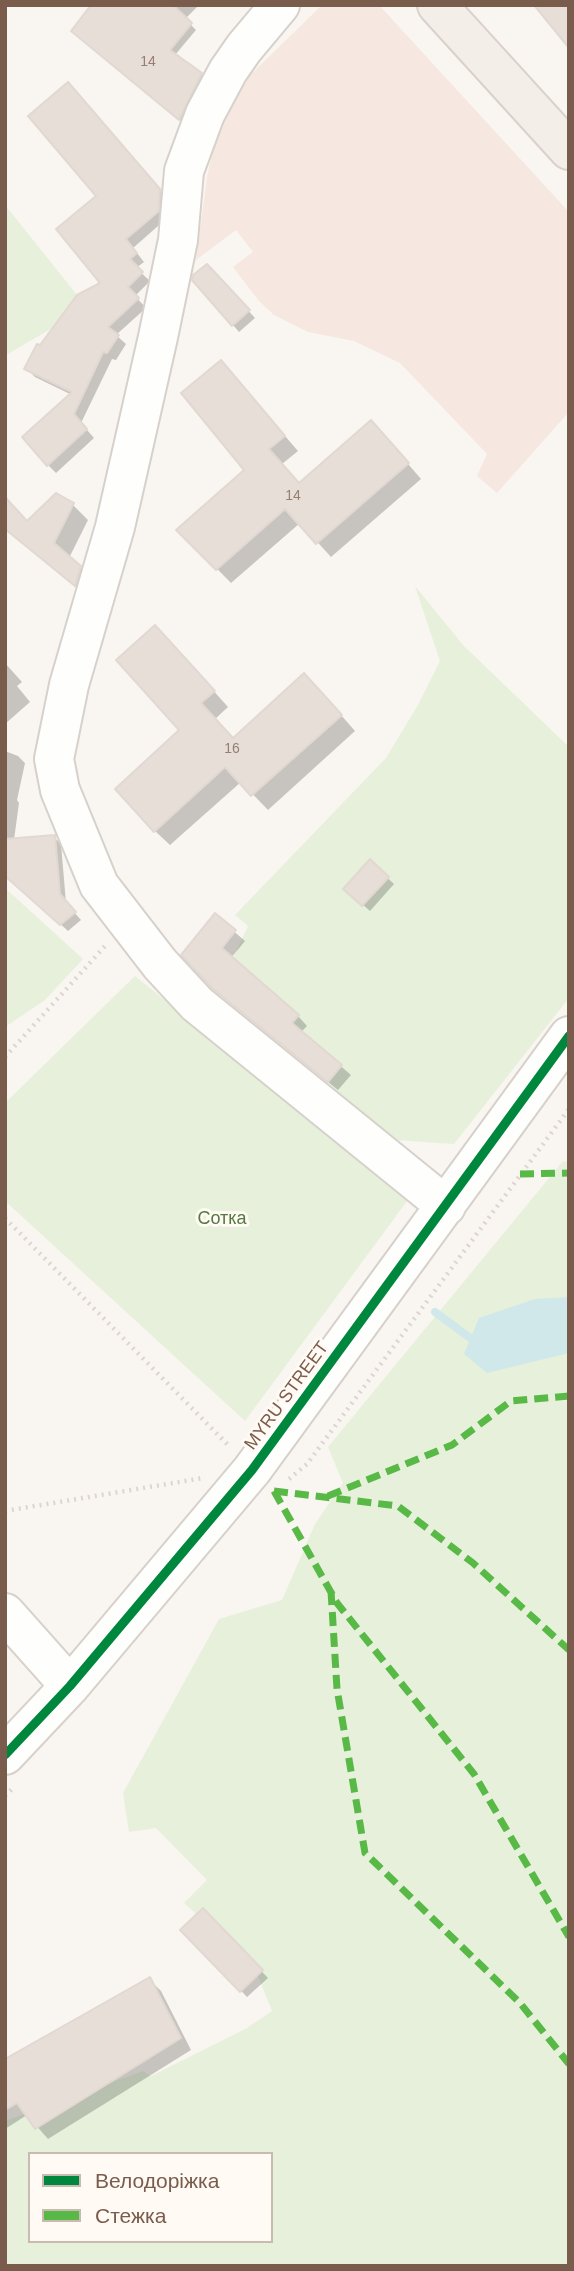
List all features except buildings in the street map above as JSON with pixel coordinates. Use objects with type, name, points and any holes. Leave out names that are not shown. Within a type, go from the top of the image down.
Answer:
[{"type":"main road","points":[[437,5],[569,150]]},
{"type":"street","points":[[280,5],[228,71],[205,114],[184,171],[178,240],[155,351],[115,527],[84,630],[54,759],[60,790],[99,885],[160,964],[197,1003],[446,1206]]},
{"type":"street","name":"MYRU STREET","points":[[5,1755],[267,1477],[446,1206],[569,1036]]},
{"type":"street","points":[[5,1613],[70,1686]]},
{"type":"path","points":[[5,1057],[128,921]]},
{"type":"path","points":[[5,1511],[267,1477],[307,1464],[569,1109]]},
{"type":"path","points":[[5,1218],[267,1477]]},
{"type":"shaded area","points":[[322,5],[379,5],[569,212],[569,412],[497,493],[477,476],[487,454],[400,363],[354,341],[308,332],[274,315],[259,301],[233,267],[253,252],[236,230],[196,260],[207,177],[215,142],[227,109],[244,81]]},
{"type":"green space","points":[[5,205],[77,295],[52,328],[8,354],[5,352]]},
{"type":"green space","points":[[415,586],[463,645],[569,747],[569,998],[454,1144],[380,1139],[319,1093],[342,1065],[292,1023],[233,958],[248,926],[235,915],[386,758],[418,705],[440,661]]},
{"type":"green space","points":[[5,888],[83,959],[45,1000],[5,1027]]},
{"type":"green space","name":"Сотка","points":[[135,976],[410,1197],[245,1421],[5,1201],[5,1103]]},
{"type":"green space","points":[[563,1161],[569,1162],[569,2266],[5,2266],[5,2121],[143,2071],[151,2076],[247,2028],[272,2011],[253,1964],[184,1903],[207,1880],[156,1828],[129,1832],[123,1793],[219,1619],[282,1600],[315,1524],[343,1483],[328,1447]]},
{"type":"water","points":[[569,1297],[569,1353],[487,1373],[464,1354],[479,1318],[535,1299]]},
{"type":"waterway","points":[[435,1312],[477,1343]]},
{"type":"marked path","points":[[520,1174],[569,1173]]},
{"type":"marked path","points":[[328,1496],[452,1445],[511,1401],[569,1396]]},
{"type":"marked path","points":[[274,1491],[337,1603],[474,1774],[569,1937]]},
{"type":"marked path","points":[[274,1491],[398,1506],[473,1563],[569,1650]]},
{"type":"marked path","points":[[331,1591],[337,1689],[365,1853],[520,2003],[569,2064]]},
{"type":"cycle path","points":[[5,1755],[70,1686],[252,1470],[569,1036]]}]
